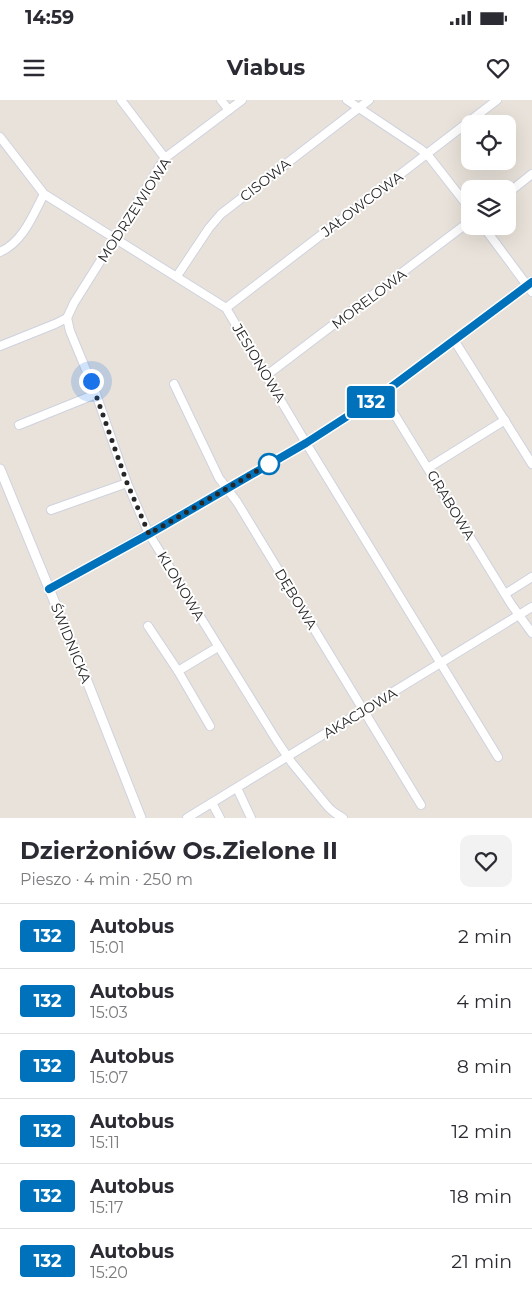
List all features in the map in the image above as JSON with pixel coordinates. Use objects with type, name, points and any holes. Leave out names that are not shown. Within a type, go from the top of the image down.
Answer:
[{"type":"street","points":[[121,100],[165,158]]},
{"type":"street","points":[[221,100],[228,110]]},
{"type":"street","name":"MODRZEWIOWA","points":[[67,318],[74,303],[165,158],[242,100]]},
{"type":"street","points":[[347,100],[427,154],[461,197]]},
{"type":"street","name":"CISOWA","points":[[177,276],[209,228],[221,214],[369,100]]},
{"type":"street","name":"JAŁOWCOWA","points":[[226,308],[497,100]]},
{"type":"street","name":"JESIONOWA","points":[[0,137],[44,194],[226,308],[306,443],[498,757]]},
{"type":"street","points":[[516,187],[532,174]]},
{"type":"street","points":[[0,252],[18,239],[44,194]]},
{"type":"street","name":"MORELOWA","points":[[267,375],[461,229]]},
{"type":"street","points":[[49,589],[149,534],[306,443],[382,394],[530,286],[490,235]]},
{"type":"street","points":[[0,346],[67,318]]},
{"type":"street","name":"KLONOWA","points":[[67,318],[70,331],[96,394],[127,483],[149,534],[288,757],[329,808],[343,818]]},
{"type":"street","points":[[454,340],[532,464]]},
{"type":"street","name":"DĘBOWA","points":[[174,384],[219,478],[237,502],[421,805]]},
{"type":"street","points":[[19,425],[96,394]]},
{"type":"street","name":"GRABOWA","points":[[382,394],[505,594],[532,633]]},
{"type":"street","points":[[428,468],[505,420]]},
{"type":"street","name":"ŚWIDNICKA","points":[[0,469],[141,818]]},
{"type":"street","points":[[51,510],[127,483]]},
{"type":"street","points":[[505,594],[532,577]]},
{"type":"street","name":"AKACJOWA","points":[[187,818],[532,608]]},
{"type":"street","points":[[148,626],[178,671],[210,726]]},
{"type":"street","points":[[178,671],[218,647]]},
{"type":"street","points":[[237,788],[251,818]]},
{"type":"street","points":[[212,803],[220,818]]},
{"type":"bus line","name":"132","points":[[49,589],[149,534],[359,410],[532,282]]},
{"type":"route","points":[[91,381],[127,483],[149,534],[269,464]]}]
